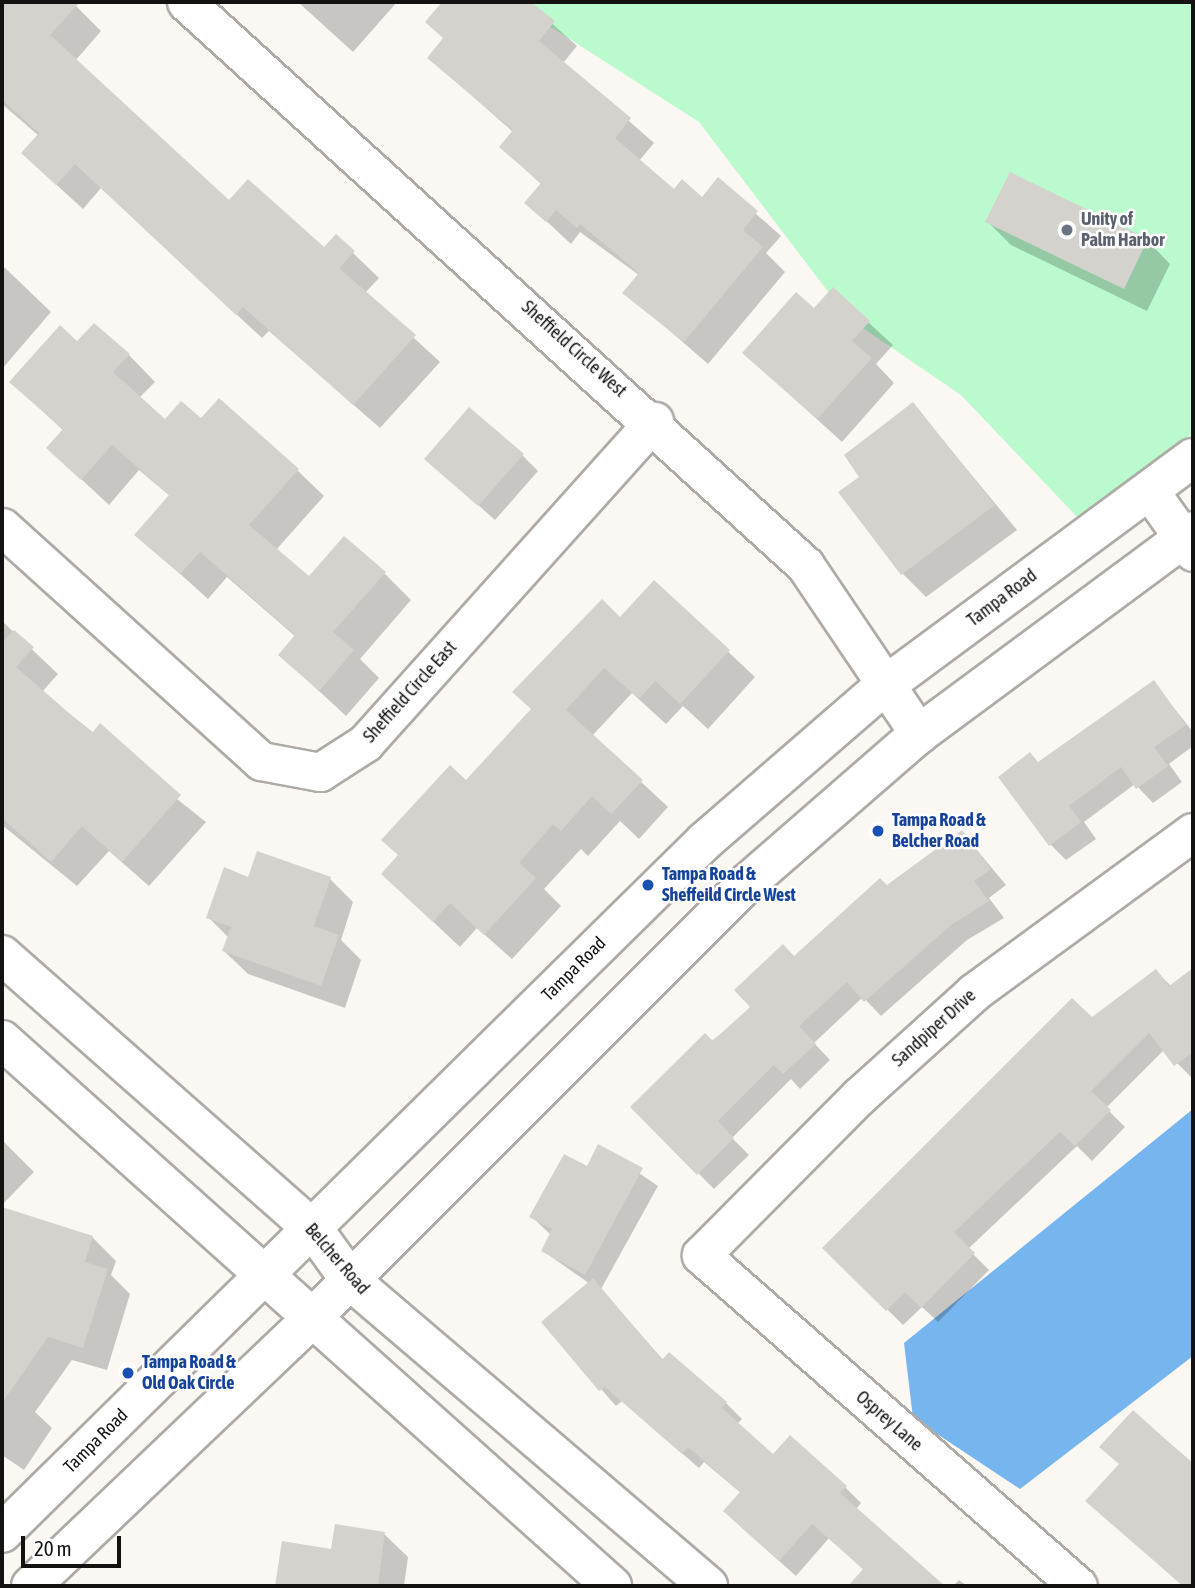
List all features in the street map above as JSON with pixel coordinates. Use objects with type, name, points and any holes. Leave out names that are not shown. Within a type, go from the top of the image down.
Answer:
[{"type":"main road","name":"Tampa Road","points":[[2,1534],[266,1273],[314,1230],[705,841],[883,687],[1193,458]]},
{"type":"main road","points":[[31,1586],[309,1321],[726,903],[919,734],[1190,540]]},
{"type":"main road","name":"Belcher Road","points":[[2,955],[314,1230],[350,1280],[708,1586]]},
{"type":"main road","points":[[2,1041],[266,1273],[309,1321],[612,1586]]},
{"type":"street","name":"Sheffield Circle West","points":[[186,2],[654,421],[804,565],[883,687],[919,734]]},
{"type":"street","name":"Sheffield Circle East","points":[[2,527],[261,761],[320,772],[365,743],[654,421]]},
{"type":"street","points":[[1149,490],[1190,540]]},
{"type":"street","name":"Sandpiper Drive","points":[[701,1255],[859,1096],[974,992],[1193,832]]},
{"type":"street","name":"Osprey Lane","points":[[701,1255],[1077,1586]]},
{"type":"green space","points":[[512,2],[1193,2],[1193,433],[1078,518],[961,395],[848,318],[699,122]]},
{"type":"water","points":[[1193,1109],[1193,1356],[1020,1489],[913,1418],[904,1343]]},
{"type":"building","points":[[2,2],[80,2],[50,35],[229,200],[248,179],[324,247],[336,234],[355,251],[339,268],[416,335],[353,405],[243,307],[236,315],[75,164],[56,185],[21,153],[39,133],[2,100]]},
{"type":"building","points":[[442,2],[531,2],[555,21],[539,41],[631,118],[615,138],[674,189],[682,179],[702,197],[718,177],[758,211],[743,230],[763,247],[684,342],[622,293],[639,273],[580,224],[577,228],[556,210],[546,222],[524,203],[541,183],[499,147],[513,130],[427,58],[443,38],[425,22]]},
{"type":"building","name":"Unity of Palm Harbor","points":[[1010,172],[1148,239],[1124,289],[985,222]]},
{"type":"building","points":[[833,287],[870,321],[852,341],[872,358],[817,419],[742,353],[796,292],[814,308]]},
{"type":"building","points":[[94,323],[130,354],[113,372],[165,419],[181,401],[201,418],[219,398],[299,469],[249,525],[309,576],[344,536],[386,572],[333,632],[354,650],[319,691],[278,655],[295,635],[200,552],[180,574],[134,535],[169,495],[112,445],[81,480],[46,448],[63,429],[9,382],[60,325],[77,341]]},
{"type":"building","points":[[913,402],[995,505],[901,575],[838,492],[859,477],[844,455]]},
{"type":"building","points":[[469,407],[524,454],[478,506],[424,459]]},
{"type":"building","points":[[654,580],[730,650],[680,704],[655,681],[639,699],[604,668],[566,710],[643,780],[611,814],[592,796],[561,831],[553,824],[519,863],[536,878],[484,935],[450,903],[433,922],[381,874],[398,855],[381,840],[450,765],[466,780],[531,709],[512,692],[602,599],[620,617]]},
{"type":"building","points":[[14,630],[34,647],[16,667],[92,733],[100,723],[181,795],[122,862],[82,826],[51,862],[2,818],[2,643]]},
{"type":"building","points":[[1154,680],[1186,725],[1154,747],[1168,766],[1136,789],[1121,767],[1069,806],[1081,822],[1049,846],[998,777],[1030,752],[1038,762]]},
{"type":"building","points":[[962,830],[991,869],[974,881],[989,901],[951,925],[864,1002],[847,982],[799,1026],[816,1044],[783,1074],[774,1065],[718,1121],[734,1138],[697,1175],[630,1107],[705,1033],[713,1041],[750,1007],[734,990],[783,944],[794,956],[880,878],[887,885]]},
{"type":"building","points":[[257,851],[331,877],[314,926],[339,935],[321,986],[222,951],[231,927],[206,918],[224,867],[248,877]]},
{"type":"building","points":[[1193,968],[1193,1052],[1174,1066],[1149,1033],[1091,1091],[1111,1110],[1075,1146],[1060,1132],[954,1232],[975,1253],[921,1308],[905,1292],[886,1311],[822,1248],[1072,998],[1092,1017],[1156,969],[1169,986]]},
{"type":"building","points":[[598,1144],[643,1168],[585,1275],[541,1251],[552,1229],[529,1217],[564,1154],[587,1166]]},
{"type":"building","points":[[2,1207],[93,1236],[85,1262],[108,1269],[83,1348],[48,1337],[2,1403]]},
{"type":"building","points":[[593,1278],[662,1360],[669,1352],[727,1402],[722,1408],[773,1454],[790,1435],[847,1486],[840,1493],[945,1586],[848,1586],[863,1569],[812,1524],[779,1561],[723,1511],[740,1492],[688,1447],[682,1454],[605,1387],[599,1391],[541,1322]]},
{"type":"building","points":[[1133,1410],[1193,1464],[1193,1586],[1183,1586],[1085,1501],[1119,1464],[1099,1447]]},
{"type":"building","points":[[335,1524],[385,1532],[378,1586],[275,1586],[282,1541],[331,1549]]},
{"type":"place","name":"Unity of Palm Harbor","points":[[1067,230]]},
{"type":"place","name":"Tampa Road & Belcher Road","points":[[878,831]]},
{"type":"place","name":"Tampa Road & Sheffeild Circle West","points":[[648,885]]},
{"type":"place","name":"Tampa Road & Old Oak Circle","points":[[128,1373]]}]
